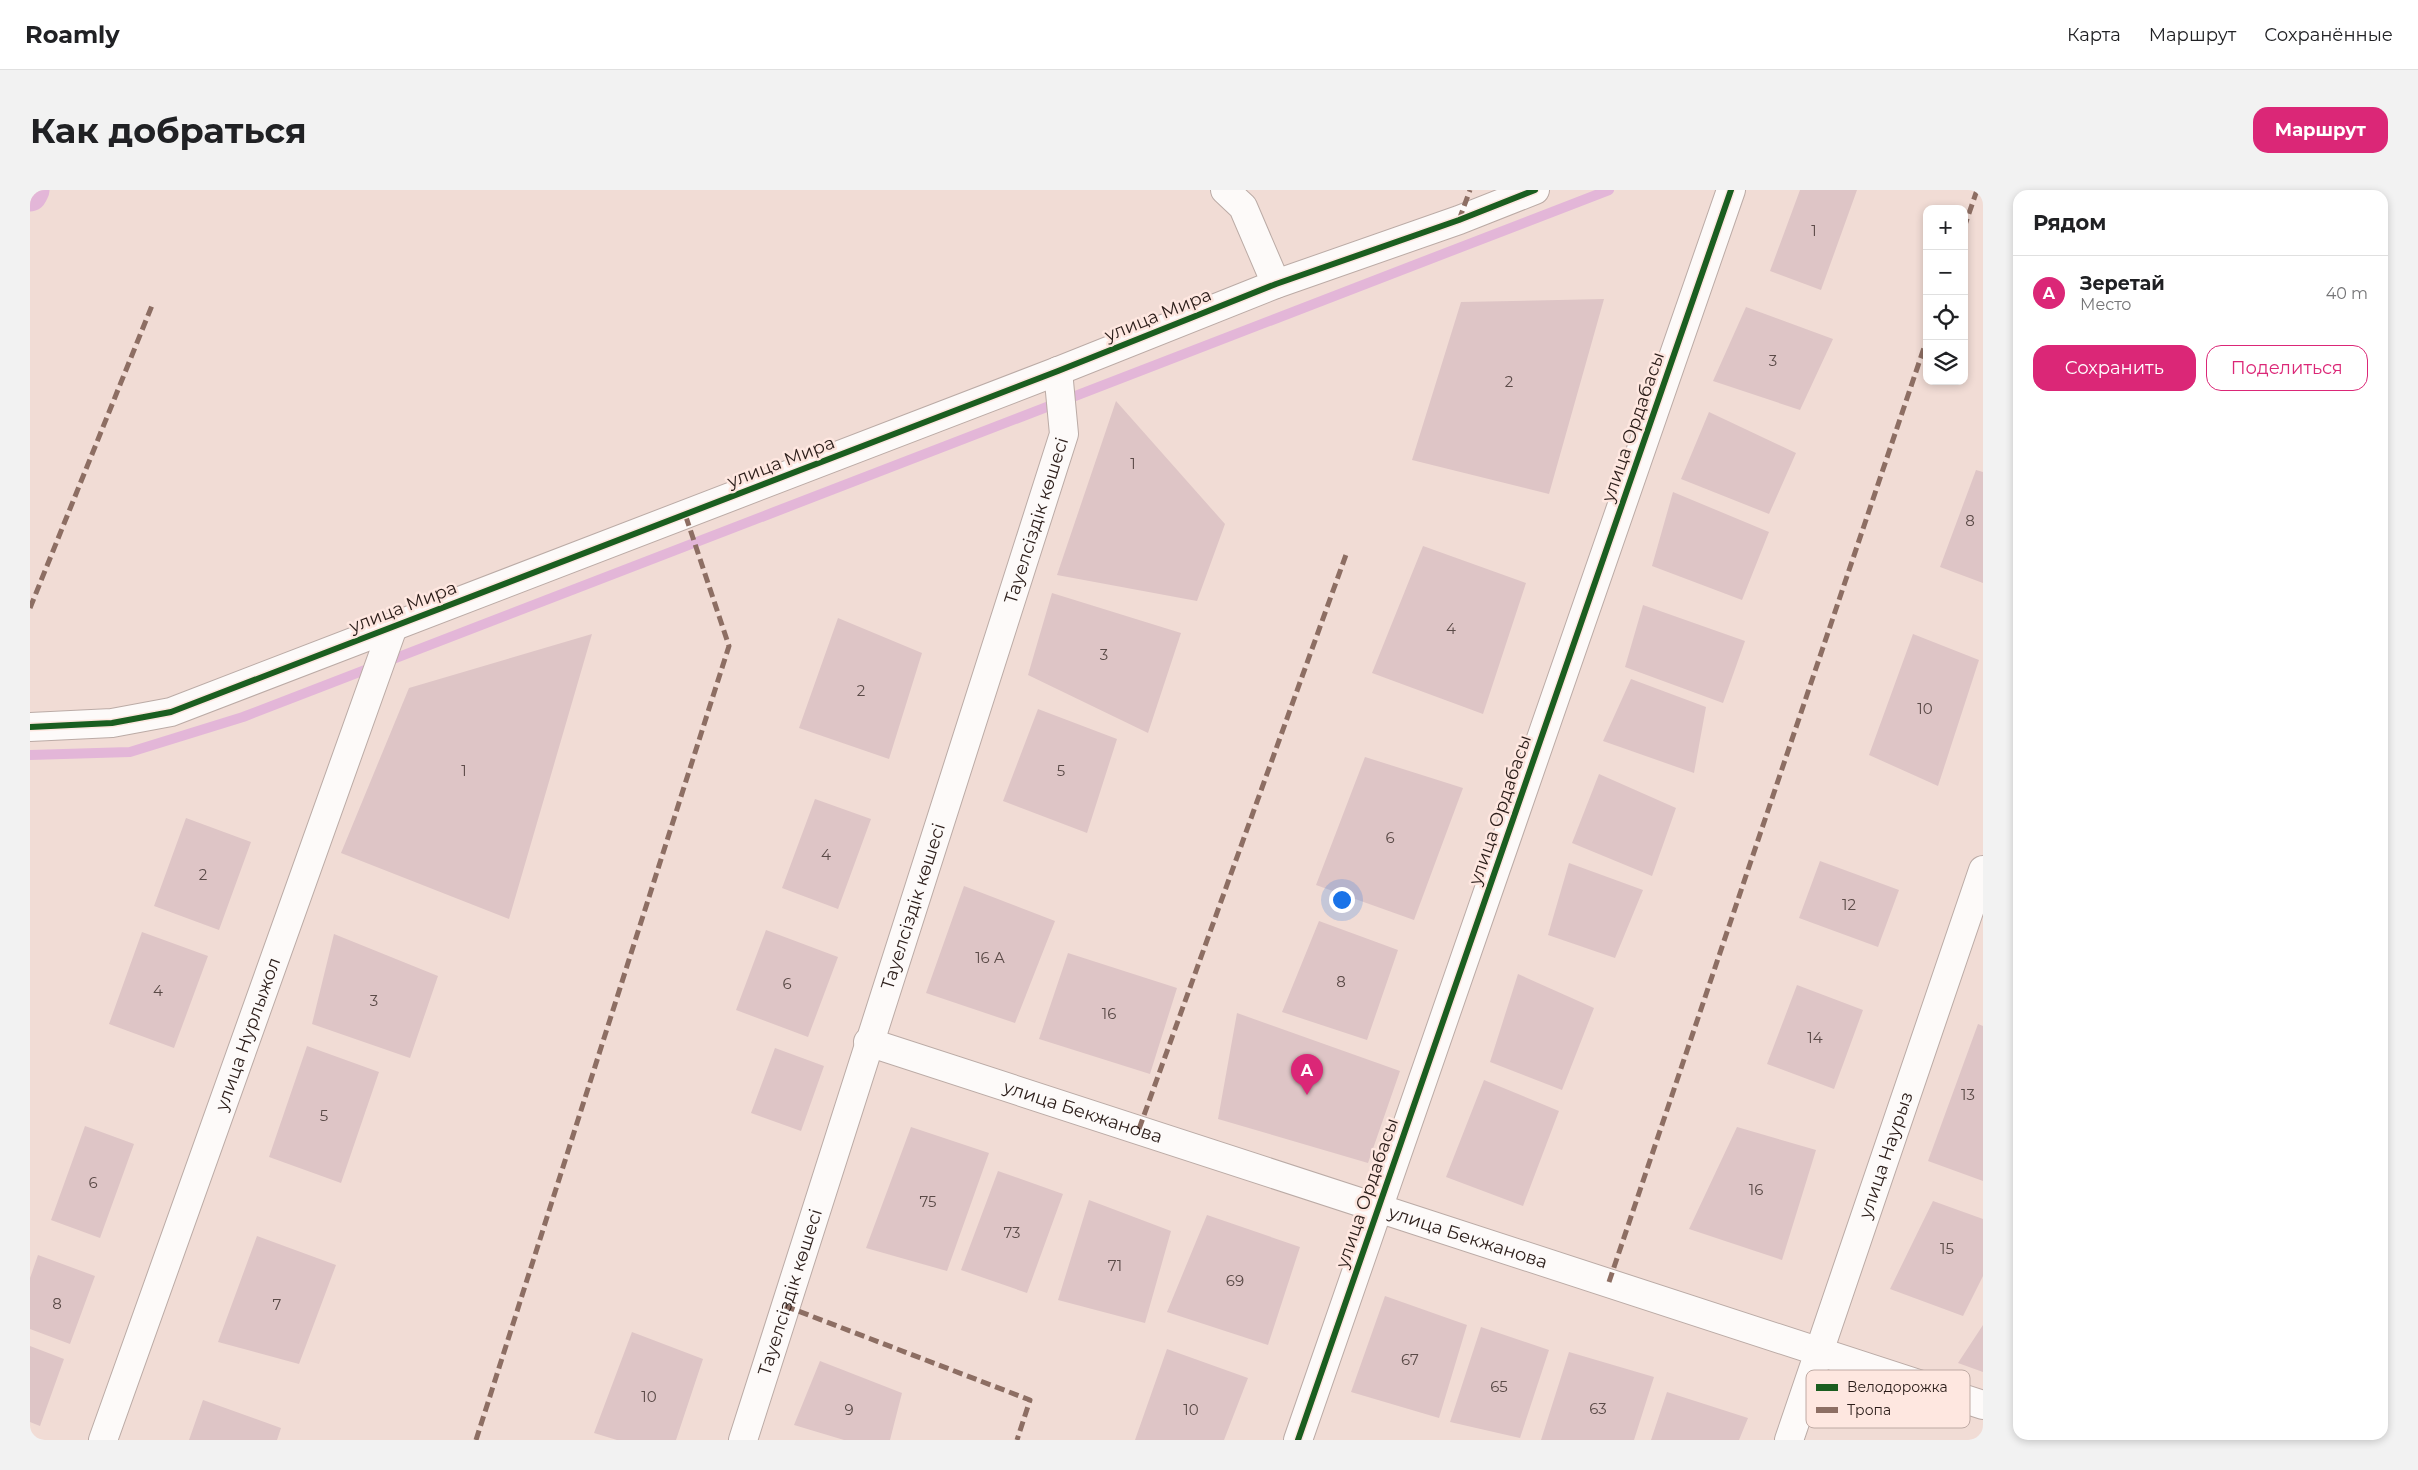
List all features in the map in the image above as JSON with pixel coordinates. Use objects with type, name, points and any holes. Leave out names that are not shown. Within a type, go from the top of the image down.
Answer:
[{"type":"street","points":[[1225,190],[1243,207],[1276,284]]},
{"type":"street","name":"улица Мира","points":[[30,727],[112,723],[171,712],[1058,371],[1276,284],[1459,220],[1534,190]]},
{"type":"street","name":"улица Ордабасы","points":[[1298,1440],[1731,190]]},
{"type":"street","name":"Тауелсіздік көшесі","points":[[743,1440],[868,1042],[1064,434],[1058,371]]},
{"type":"street","name":"улица Нурлыжол","points":[[103,1440],[393,627]]},
{"type":"street","name":"улица Наурыз","points":[[1813,1370],[1983,870]]},
{"type":"street","name":"улица Бекжанова","points":[[868,1042],[1378,1206],[1875,1370]]},
{"type":"street","name":"улица Наурыз","points":[[1789,1440],[1806,1390]]},
{"type":"street","name":"улица Бекжанова","points":[[1970,1401],[1983,1405]]},
{"type":"building","points":[[1800,190],[1857,190],[1821,290],[1770,271]]},
{"type":"building","points":[[1604,299],[1549,494],[1412,460],[1461,302]]},
{"type":"building","points":[[1746,307],[1833,339],[1800,410],[1713,381]]},
{"type":"building","points":[[1116,401],[1225,524],[1197,601],[1057,575]]},
{"type":"building","points":[[1709,412],[1796,453],[1769,514],[1681,479]]},
{"type":"building","points":[[1976,470],[1983,472],[1983,583],[1940,567]]},
{"type":"building","points":[[1673,492],[1769,532],[1742,600],[1652,566]]},
{"type":"building","points":[[1423,546],[1526,583],[1483,714],[1372,673]]},
{"type":"building","points":[[1052,593],[1181,633],[1148,733],[1028,675]]},
{"type":"building","points":[[1643,605],[1745,641],[1723,703],[1625,667]]},
{"type":"building","points":[[838,618],[922,653],[889,759],[799,728]]},
{"type":"building","points":[[592,634],[509,919],[341,853],[409,688]]},
{"type":"building","points":[[1913,634],[1979,660],[1938,786],[1869,755]]},
{"type":"building","points":[[1631,679],[1706,707],[1694,773],[1603,741]]},
{"type":"building","points":[[1038,709],[1117,739],[1087,833],[1003,801]]},
{"type":"building","points":[[1365,757],[1463,788],[1414,920],[1316,885]]},
{"type":"building","points":[[1599,774],[1676,808],[1652,876],[1572,843]]},
{"type":"building","points":[[815,799],[871,819],[838,909],[782,888]]},
{"type":"building","points":[[186,818],[251,842],[219,930],[154,906]]},
{"type":"building","points":[[1820,861],[1899,890],[1878,947],[1799,918]]},
{"type":"building","points":[[1569,863],[1643,890],[1615,958],[1548,935]]},
{"type":"building","points":[[964,886],[1055,921],[1015,1023],[926,993]]},
{"type":"building","points":[[1319,921],[1398,950],[1367,1040],[1282,1012]]},
{"type":"building","points":[[766,930],[838,957],[808,1037],[736,1010]]},
{"type":"building","points":[[142,932],[208,956],[174,1048],[109,1024]]},
{"type":"building","points":[[334,934],[438,976],[410,1058],[312,1024]]},
{"type":"building","points":[[1068,953],[1177,988],[1150,1074],[1039,1039]]},
{"type":"building","points":[[1518,974],[1594,1008],[1562,1090],[1490,1062]]},
{"type":"building","points":[[1797,985],[1863,1010],[1834,1089],[1767,1064]]},
{"type":"building","points":[[1237,1013],[1400,1071],[1368,1163],[1218,1119]]},
{"type":"building","points":[[1978,1024],[1983,1026],[1983,1181],[1928,1161]]},
{"type":"building","points":[[307,1046],[379,1072],[341,1183],[269,1157]]},
{"type":"building","points":[[775,1048],[824,1066],[801,1131],[751,1113]]},
{"type":"building","points":[[1484,1080],[1559,1111],[1523,1206],[1446,1177]]},
{"type":"building","points":[[85,1126],[134,1144],[100,1238],[51,1220]]},
{"type":"building","points":[[911,1127],[989,1153],[947,1271],[866,1248]]},
{"type":"building","points":[[1737,1127],[1816,1150],[1782,1260],[1689,1229]]},
{"type":"building","points":[[998,1171],[1063,1194],[1027,1293],[961,1270]]},
{"type":"building","points":[[1089,1200],[1171,1231],[1145,1323],[1058,1300]]},
{"type":"building","points":[[1933,1201],[1983,1219],[1983,1276],[1963,1316],[1890,1289]]},
{"type":"building","points":[[1207,1215],[1300,1247],[1268,1345],[1167,1312]]},
{"type":"building","points":[[257,1236],[336,1265],[299,1364],[218,1342]]},
{"type":"building","points":[[38,1255],[95,1276],[70,1344],[30,1329],[30,1278]]},
{"type":"building","points":[[1385,1296],[1467,1325],[1439,1418],[1351,1392]]},
{"type":"building","points":[[1983,1325],[1983,1372],[1958,1363]]},
{"type":"building","points":[[1481,1327],[1549,1350],[1520,1438],[1450,1422]]},
{"type":"building","points":[[632,1332],[703,1359],[676,1440],[617,1440],[594,1433]]},
{"type":"building","points":[[30,1346],[64,1359],[40,1426],[30,1422]]},
{"type":"building","points":[[1167,1349],[1248,1378],[1224,1440],[1135,1440]]},
{"type":"building","points":[[1569,1352],[1654,1377],[1634,1440],[1541,1440]]},
{"type":"building","points":[[820,1361],[902,1393],[890,1440],[844,1440],[794,1425]]},
{"type":"building","points":[[1667,1392],[1748,1418],[1739,1440],[1651,1440]]},
{"type":"building","points":[[203,1400],[281,1428],[277,1440],[189,1440]]},
{"type":"waterway","points":[[30,194],[32,190]]},
{"type":"waterway","points":[[30,755],[130,752],[243,717],[1609,190]]},
{"type":"marked path","points":[[1459,220],[1470,190]]},
{"type":"marked path","points":[[1968,216],[1977,190]]},
{"type":"marked path","points":[[30,608],[153,303]]},
{"type":"marked path","points":[[1609,1282],[1927,340]]},
{"type":"marked path","points":[[476,1440],[729,646],[685,514]]},
{"type":"marked path","points":[[1139,1129],[1347,552]]},
{"type":"marked path","points":[[785,1306],[1030,1400],[1017,1440]]},
{"type":"cycle path","points":[[30,727],[112,723],[171,712],[1058,371],[1276,284],[1459,220],[1535,190]]},
{"type":"cycle path","points":[[1298,1440],[1731,190]]},
{"type":"place","name":"Зеретай","points":[[1307,1095]]}]
